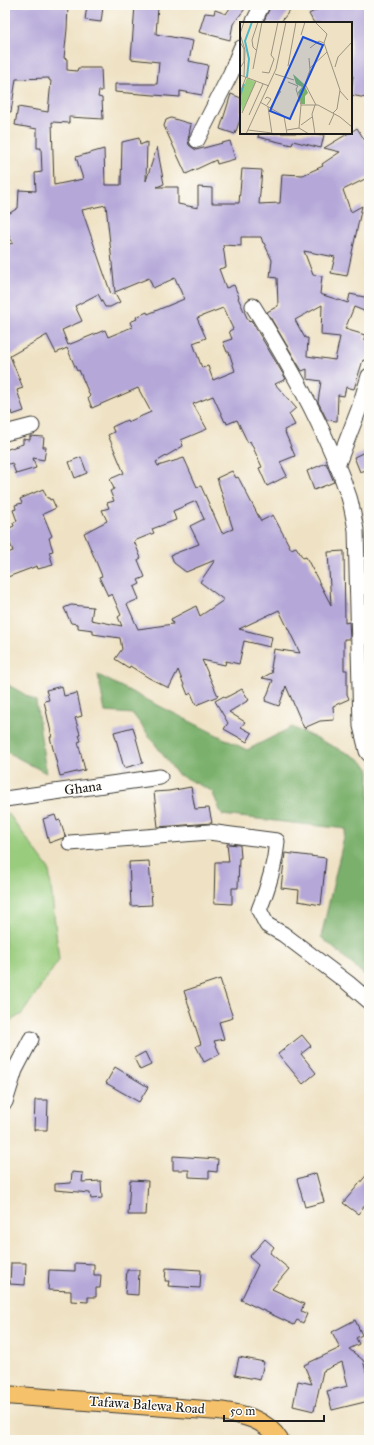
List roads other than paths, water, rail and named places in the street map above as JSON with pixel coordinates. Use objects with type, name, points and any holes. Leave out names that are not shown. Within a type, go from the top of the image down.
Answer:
[{"type":"main road","name":"Tafawa Balewa Road","points":[[5,1395],[219,1411],[243,1415],[262,1423],[276,1435],[279,1440]]},
{"type":"street","points":[[254,22],[262,5]]},
{"type":"street","points":[[197,140],[231,73],[240,50]]},
{"type":"street","points":[[253,306],[282,351],[298,382],[338,466],[349,498],[356,530],[362,726],[367,751],[369,754]]},
{"type":"street","points":[[338,466],[359,409],[369,376]]},
{"type":"street","points":[[5,433],[32,426]]},
{"type":"street","name":"Ghana","points":[[5,799],[160,778]]},
{"type":"street","points":[[70,843],[209,832],[278,841],[276,860],[259,910],[267,926],[283,934],[369,1000]]},
{"type":"street","points":[[5,1102],[15,1070],[31,1039]]}]
